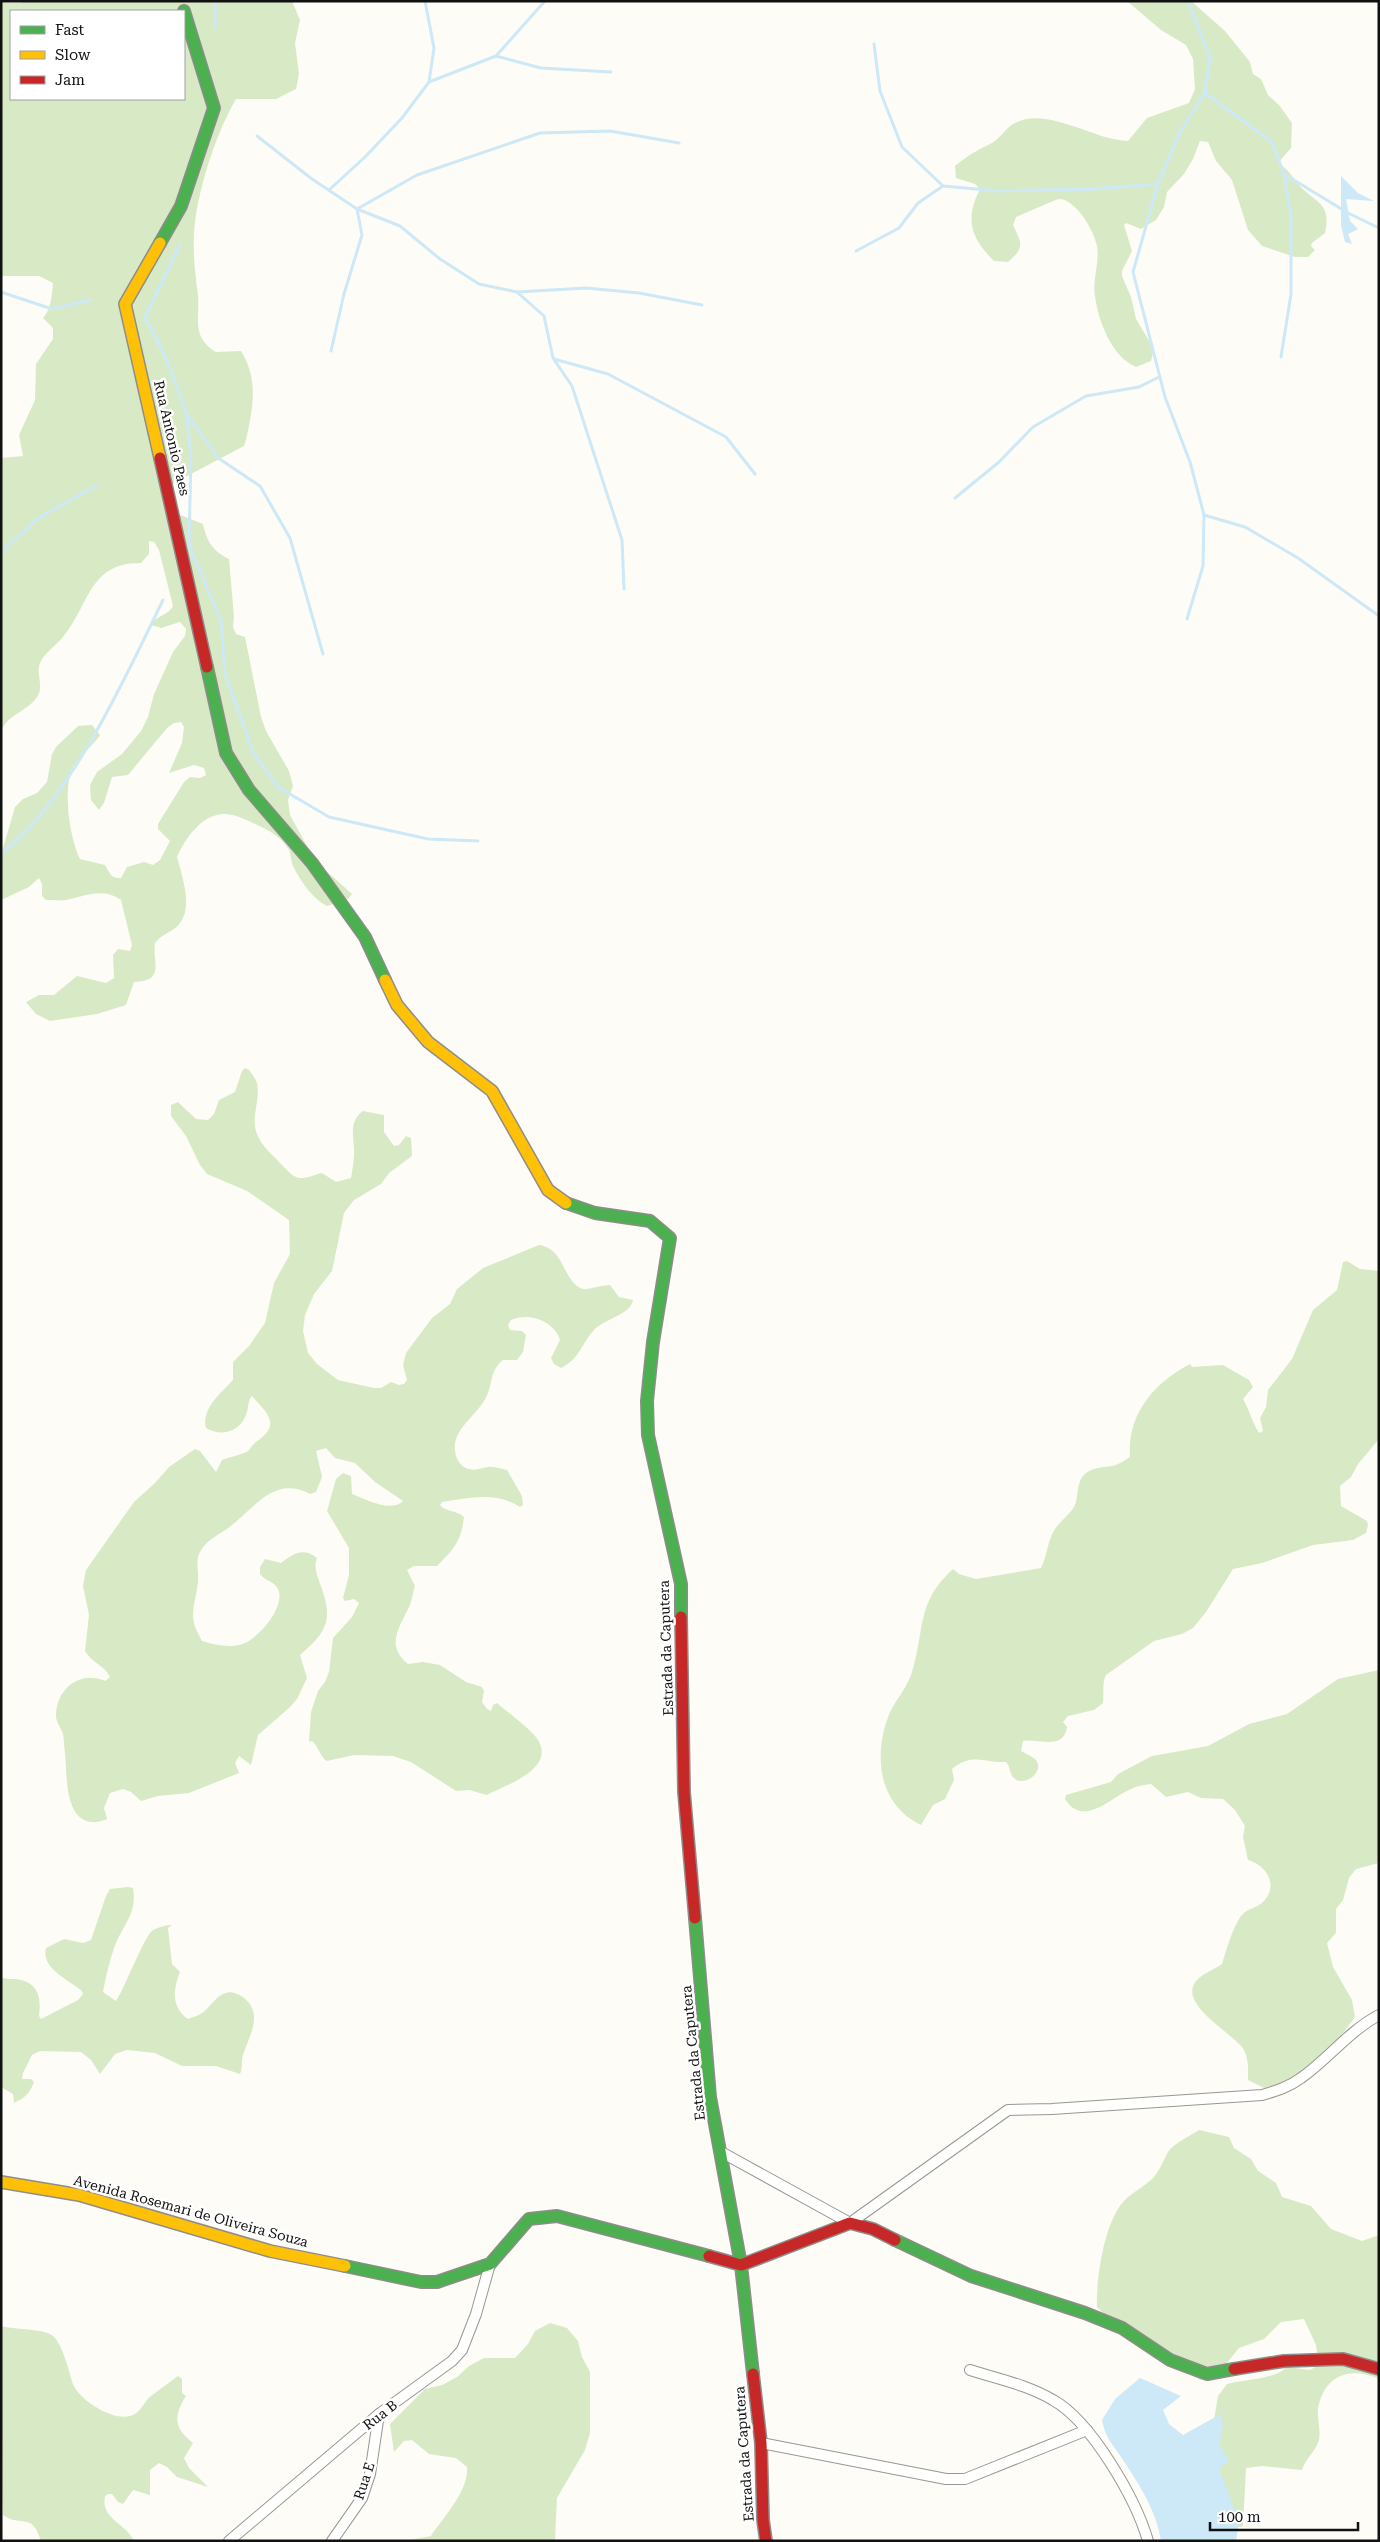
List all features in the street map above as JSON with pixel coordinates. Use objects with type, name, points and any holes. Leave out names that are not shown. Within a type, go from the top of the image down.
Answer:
[{"type":"street","name":"Rua Antonio Paes","points":[[185,14],[214,108],[181,206],[126,304],[226,753],[248,790],[312,863]]},
{"type":"street","name":"Estrada da Caputera","points":[[312,863],[365,937],[398,1005],[428,1042],[492,1091],[548,1190],[562,1202],[595,1213],[650,1221],[670,1238],[653,1342],[647,1401],[648,1435],[681,1584],[684,1792],[710,2097],[741,2265],[761,2444],[763,2520],[766,2541]]},
{"type":"street","points":[[490,2264],[529,2219],[557,2216],[741,2265],[850,2223],[1008,2110],[1052,2109],[1262,2095],[1300,2079],[1356,2030],[1379,2015]]},
{"type":"street","points":[[721,2152],[850,2223],[873,2229],[971,2276],[1085,2313],[1122,2328],[1170,2360],[1207,2374],[1284,2361],[1343,2359],[1379,2369]]},
{"type":"street","name":"Avenida Rosemari de Oliveira Souza","points":[[1,2182],[79,2195],[270,2251],[421,2282],[437,2282],[490,2264]]},
{"type":"street","name":"Rua B","points":[[229,2541],[379,2414],[452,2361],[462,2350],[476,2314],[490,2264]]},
{"type":"street","points":[[970,2370],[1033,2389],[1056,2401],[1087,2430],[1131,2497],[1148,2541]]},
{"type":"street","name":"Rua E","points":[[332,2541],[362,2498],[370,2474],[379,2414]]},
{"type":"street","points":[[761,2444],[946,2479],[965,2479],[1087,2430]]},
{"type":"green space","points":[[24,1],[292,1],[300,20],[295,43],[299,74],[296,89],[276,99],[236,99],[214,146],[203,183],[196,218],[194,242],[198,295],[198,327],[203,340],[216,352],[241,351],[250,373],[253,394],[252,405],[244,446],[172,484],[173,512],[203,524],[212,545],[219,553],[229,559],[234,617],[233,627],[236,634],[245,637],[261,717],[266,731],[289,771],[293,786],[288,800],[290,815],[312,855],[323,868],[352,894],[348,899],[327,906],[312,895],[304,884],[293,866],[289,850],[276,835],[236,816],[227,814],[215,815],[195,829],[184,843],[177,857],[184,882],[186,908],[184,916],[175,929],[155,943],[154,974],[144,981],[134,982],[126,1005],[97,1014],[50,1021],[36,1014],[26,1002],[39,995],[54,995],[77,976],[106,983],[114,978],[113,955],[118,949],[130,951],[132,945],[121,900],[114,896],[101,893],[66,900],[46,900],[42,896],[42,884],[39,878],[29,887],[1,900],[1,855],[15,807],[23,799],[37,793],[47,782],[52,754],[56,747],[78,726],[92,725],[100,735],[76,763],[70,777],[68,801],[70,827],[80,859],[105,865],[113,876],[121,878],[127,867],[144,862],[153,865],[160,860],[170,841],[158,829],[158,824],[184,782],[190,777],[200,778],[206,775],[204,768],[194,765],[169,773],[182,743],[184,727],[181,722],[174,723],[167,728],[128,775],[112,777],[104,803],[99,810],[91,800],[90,785],[97,772],[122,754],[141,731],[148,717],[154,694],[173,652],[185,636],[186,629],[180,622],[161,628],[151,625],[173,606],[159,550],[154,542],[149,541],[149,554],[141,563],[124,565],[111,570],[100,578],[92,588],[72,625],[40,663],[40,690],[37,697],[29,706],[8,720],[1,731],[1,458],[23,456],[19,435],[35,400],[36,364],[53,339],[53,328],[43,318],[46,315],[52,297],[53,283],[39,276],[1,276],[1,3],[21,3]]},
{"type":"green space","points":[[1127,1],[1191,1],[1225,31],[1250,62],[1253,74],[1261,79],[1268,95],[1279,105],[1292,123],[1291,148],[1278,163],[1287,170],[1305,191],[1321,204],[1327,223],[1325,233],[1312,243],[1311,246],[1315,250],[1308,257],[1295,257],[1262,246],[1248,230],[1232,180],[1216,161],[1208,142],[1200,141],[1193,159],[1184,174],[1167,192],[1164,207],[1156,220],[1141,229],[1126,223],[1124,225],[1132,251],[1122,271],[1122,276],[1131,297],[1136,319],[1154,349],[1151,361],[1136,367],[1127,362],[1113,347],[1103,327],[1094,290],[1098,259],[1097,246],[1088,224],[1077,209],[1064,200],[1058,199],[1016,217],[1013,225],[1020,241],[1017,253],[1008,262],[994,261],[980,244],[972,227],[972,210],[980,189],[975,184],[956,178],[955,166],[994,142],[1010,126],[1020,121],[1035,118],[1051,120],[1107,137],[1128,141],[1147,118],[1189,103],[1195,89],[1193,59],[1186,45],[1161,30]]},
{"type":"green space","points":[[245,1068],[249,1070],[257,1083],[258,1096],[255,1128],[259,1139],[267,1150],[295,1177],[303,1178],[322,1173],[336,1182],[351,1178],[354,1158],[353,1126],[363,1111],[384,1115],[384,1132],[394,1146],[399,1145],[406,1136],[411,1138],[412,1156],[389,1173],[381,1184],[354,1200],[344,1213],[332,1271],[314,1294],[305,1315],[303,1331],[308,1353],[317,1364],[338,1380],[374,1388],[381,1388],[391,1382],[399,1385],[404,1384],[407,1380],[403,1365],[406,1353],[432,1318],[450,1304],[457,1289],[483,1268],[539,1245],[548,1248],[554,1253],[576,1285],[585,1289],[610,1285],[619,1297],[633,1300],[631,1305],[622,1313],[598,1326],[576,1356],[561,1368],[554,1364],[551,1358],[560,1340],[557,1333],[547,1323],[525,1317],[511,1320],[508,1325],[510,1330],[522,1331],[526,1335],[523,1352],[517,1360],[503,1360],[495,1369],[484,1401],[463,1426],[456,1440],[455,1447],[458,1460],[467,1468],[474,1470],[495,1467],[507,1470],[522,1496],[523,1505],[520,1507],[511,1502],[491,1497],[442,1502],[440,1505],[442,1507],[464,1517],[459,1539],[452,1550],[437,1566],[414,1566],[407,1570],[415,1586],[410,1605],[397,1635],[397,1650],[401,1657],[408,1664],[423,1662],[440,1665],[466,1682],[482,1687],[484,1691],[482,1702],[487,1709],[491,1711],[493,1705],[497,1703],[535,1736],[542,1750],[535,1768],[516,1781],[487,1795],[469,1790],[456,1791],[411,1762],[393,1756],[354,1755],[327,1761],[314,1743],[312,1741],[309,1742],[311,1712],[318,1691],[325,1682],[329,1672],[333,1638],[352,1617],[359,1603],[354,1599],[345,1601],[343,1598],[349,1575],[349,1548],[327,1511],[336,1479],[343,1473],[351,1476],[352,1494],[371,1502],[392,1506],[403,1501],[375,1482],[355,1463],[335,1458],[326,1448],[316,1451],[322,1477],[316,1492],[310,1494],[298,1489],[287,1488],[267,1495],[207,1543],[200,1552],[198,1559],[198,1582],[193,1612],[195,1626],[202,1641],[229,1646],[245,1643],[258,1634],[275,1612],[278,1604],[278,1589],[260,1574],[260,1567],[265,1559],[281,1563],[303,1552],[317,1558],[316,1570],[326,1604],[326,1622],[318,1638],[300,1655],[307,1678],[297,1699],[258,1735],[251,1765],[239,1756],[235,1763],[239,1773],[189,1793],[158,1796],[141,1801],[131,1792],[123,1789],[110,1793],[104,1808],[107,1819],[99,1822],[90,1822],[79,1817],[72,1807],[67,1784],[63,1734],[56,1716],[60,1698],[71,1684],[87,1678],[105,1681],[110,1677],[85,1651],[89,1615],[83,1586],[86,1570],[134,1502],[169,1467],[195,1449],[200,1451],[216,1472],[222,1460],[248,1451],[264,1436],[270,1425],[267,1414],[252,1396],[243,1421],[234,1429],[223,1432],[211,1431],[206,1428],[205,1421],[206,1414],[213,1402],[233,1380],[233,1362],[249,1346],[265,1323],[274,1283],[290,1254],[289,1220],[247,1191],[207,1174],[200,1165],[186,1136],[171,1116],[171,1105],[178,1102],[196,1119],[208,1120],[214,1114],[219,1100],[235,1092],[242,1071]]},
{"type":"green space","points":[[1347,1261],[1360,1269],[1379,1271],[1379,1439],[1358,1464],[1351,1477],[1340,1486],[1341,1506],[1367,1521],[1366,1533],[1353,1540],[1313,1545],[1262,1563],[1233,1569],[1206,1612],[1193,1628],[1182,1634],[1154,1641],[1106,1675],[1103,1703],[1094,1710],[1068,1716],[1063,1722],[1067,1727],[1061,1739],[1050,1742],[1023,1741],[1021,1751],[1035,1759],[1038,1763],[1038,1768],[1033,1776],[1024,1781],[1019,1781],[1012,1775],[1006,1762],[966,1761],[952,1769],[954,1780],[945,1799],[933,1805],[921,1825],[906,1816],[887,1791],[883,1776],[881,1744],[890,1712],[912,1672],[927,1605],[941,1581],[953,1569],[959,1574],[976,1579],[1041,1568],[1052,1534],[1075,1505],[1079,1484],[1083,1476],[1093,1469],[1116,1465],[1130,1457],[1130,1441],[1133,1427],[1145,1402],[1165,1380],[1190,1364],[1192,1367],[1223,1365],[1249,1380],[1253,1387],[1243,1399],[1259,1433],[1263,1431],[1260,1418],[1266,1407],[1268,1390],[1292,1359],[1313,1310],[1337,1290],[1343,1262]]},
{"type":"green space","points":[[1379,1670],[1379,1863],[1356,1869],[1349,1878],[1343,1900],[1336,1909],[1336,1933],[1327,1943],[1333,1967],[1352,2000],[1355,2017],[1330,2051],[1295,2081],[1268,2090],[1248,2080],[1247,2061],[1244,2050],[1239,2043],[1200,2009],[1194,2000],[1192,1990],[1199,1978],[1222,1964],[1232,1933],[1241,1916],[1246,1911],[1262,1903],[1270,1889],[1270,1882],[1265,1871],[1248,1860],[1243,1837],[1245,1826],[1235,1810],[1223,1799],[1201,1798],[1188,1792],[1166,1797],[1151,1784],[1133,1788],[1106,1804],[1088,1811],[1080,1811],[1072,1807],[1065,1799],[1066,1795],[1111,1782],[1118,1774],[1152,1756],[1208,1746],[1249,1724],[1287,1714],[1338,1679]]},
{"type":"green space","points":[[133,1888],[132,1911],[114,1949],[103,1992],[116,2001],[149,1934],[158,1928],[172,1925],[168,1928],[172,1964],[180,1972],[175,1997],[182,2014],[188,2019],[199,2015],[219,1996],[228,1992],[240,1995],[250,2004],[254,2018],[253,2025],[243,2055],[240,2074],[216,2066],[182,2066],[155,2053],[127,2050],[115,2054],[100,2074],[91,2060],[81,2052],[40,2051],[32,2055],[23,2073],[22,2079],[31,2079],[34,2082],[29,2092],[14,2103],[13,2094],[1,2087],[1,1977],[27,1982],[36,1989],[41,2019],[78,2000],[83,1994],[81,1990],[51,1967],[45,1955],[46,1948],[64,1939],[83,1943],[91,1940],[110,1889]]},
{"type":"green space","points":[[1199,2130],[1229,2137],[1234,2148],[1251,2159],[1258,2171],[1276,2183],[1282,2197],[1311,2206],[1331,2229],[1362,2241],[1379,2235],[1379,2379],[1358,2373],[1340,2376],[1332,2381],[1321,2397],[1318,2409],[1319,2440],[1302,2470],[1262,2466],[1246,2468],[1243,2526],[1228,2530],[1213,2426],[1218,2396],[1227,2384],[1268,2377],[1282,2371],[1286,2367],[1310,2370],[1319,2365],[1316,2345],[1304,2319],[1281,2322],[1264,2339],[1239,2348],[1217,2375],[1199,2380],[1194,2366],[1108,2318],[1097,2307],[1102,2252],[1116,2212],[1126,2199],[1153,2178],[1171,2149]]},
{"type":"green space","points":[[550,2323],[567,2328],[578,2341],[582,2357],[590,2372],[590,2433],[585,2450],[557,2498],[555,2541],[405,2541],[431,2536],[460,2494],[467,2476],[467,2467],[456,2458],[429,2454],[412,2440],[404,2441],[394,2452],[390,2424],[425,2389],[442,2385],[484,2358],[515,2358],[528,2344],[535,2331]]},
{"type":"green space","points":[[1,2326],[39,2331],[54,2337],[61,2349],[77,2391],[99,2409],[117,2416],[126,2417],[133,2415],[139,2411],[149,2398],[178,2376],[182,2379],[182,2393],[186,2396],[177,2416],[178,2422],[182,2432],[193,2443],[184,2458],[189,2468],[208,2487],[177,2477],[167,2467],[159,2463],[150,2470],[150,2495],[133,2490],[123,2504],[118,2502],[112,2494],[105,2496],[106,2510],[131,2535],[134,2541],[41,2541],[38,2532],[30,2523],[9,2519],[3,2515]]},
{"type":"water","points":[[1341,176],[1358,193],[1374,201],[1346,199],[1350,221],[1358,229],[1348,234],[1352,244],[1345,242],[1341,225]]},
{"type":"water","points":[[1140,2378],[1181,2396],[1163,2410],[1169,2424],[1183,2435],[1221,2414],[1223,2427],[1219,2445],[1229,2461],[1219,2469],[1239,2521],[1236,2541],[1161,2541],[1156,2519],[1135,2479],[1108,2437],[1102,2420],[1115,2399]]},
{"type":"waterway","points":[[215,1],[215,27]]},
{"type":"waterway","points":[[425,1],[434,48],[429,82]]},
{"type":"waterway","points":[[496,56],[545,1]]},
{"type":"waterway","points":[[1188,1],[1210,58],[1205,93],[1179,134],[1158,184],[1133,272],[1165,397],[1190,462],[1204,515],[1245,527],[1298,558],[1379,616]]},
{"type":"waterway","points":[[874,44],[880,91],[902,147],[943,186],[998,191],[1094,189],[1158,184]]},
{"type":"waterway","points":[[329,190],[365,157],[402,118],[429,82],[496,56],[541,68],[611,72]]},
{"type":"waterway","points":[[1205,93],[1272,142],[1284,174],[1348,213],[1379,228]]},
{"type":"waterway","points":[[331,351],[344,294],[362,235],[357,209],[417,175],[540,133],[610,131],[679,143]]},
{"type":"waterway","points":[[257,136],[312,179],[357,209],[400,226],[440,259],[479,284],[517,292],[544,316],[553,358],[572,386],[622,540],[624,589]]},
{"type":"waterway","points":[[1281,357],[1291,294],[1291,215],[1284,174]]},
{"type":"waterway","points":[[856,251],[899,228],[918,203],[943,186]]},
{"type":"waterway","points":[[180,245],[145,317],[167,360],[186,412],[191,454],[189,545],[221,621],[225,674],[253,752],[278,787],[329,817],[428,839],[478,841]]},
{"type":"waterway","points":[[517,292],[586,288],[639,293],[702,305]]},
{"type":"waterway","points":[[1,292],[52,309],[91,300]]},
{"type":"waterway","points":[[554,359],[608,374],[726,437],[755,474]]},
{"type":"waterway","points":[[955,498],[999,462],[1033,427],[1086,396],[1139,387],[1159,377]]},
{"type":"waterway","points":[[187,414],[218,458],[260,486],[290,538],[323,654]]},
{"type":"waterway","points":[[1,552],[39,518],[97,485]]},
{"type":"waterway","points":[[1187,619],[1203,566],[1204,515]]},
{"type":"waterway","points":[[1,854],[26,831],[73,771],[113,701],[163,600]]},
{"type":"traffic: fast","points":[[160,243],[181,206],[214,108],[185,14]]},
{"type":"traffic: fast","points":[[207,667],[226,753],[249,790],[312,863],[365,937],[385,980]]},
{"type":"traffic: fast","points":[[566,1203],[595,1213],[650,1221],[670,1238],[653,1342],[647,1401],[648,1435],[681,1584],[681,1617]]},
{"type":"traffic: fast","points":[[695,1918],[710,2097],[741,2265],[753,2374]]},
{"type":"traffic: fast","points":[[345,2266],[421,2282],[437,2282],[490,2264],[529,2219],[557,2216],[709,2256]]},
{"type":"traffic: fast","points":[[895,2240],[971,2276],[1085,2313],[1122,2328],[1170,2360],[1207,2374],[1234,2369]]},
{"type":"traffic: slow","points":[[160,243],[125,304],[160,458]]},
{"type":"traffic: slow","points":[[385,980],[397,1005],[428,1042],[492,1091],[548,1190],[566,1203]]},
{"type":"traffic: slow","points":[[1,2182],[79,2195],[270,2251],[345,2266]]},
{"type":"traffic: jam","points":[[160,458],[207,667]]},
{"type":"traffic: jam","points":[[681,1617],[684,1792],[695,1918]]},
{"type":"traffic: jam","points":[[709,2256],[741,2265],[850,2223],[873,2229],[895,2240]]},
{"type":"traffic: jam","points":[[1234,2369],[1284,2361],[1343,2359],[1379,2369]]},
{"type":"traffic: jam","points":[[753,2374],[761,2443],[763,2520],[766,2541]]}]
